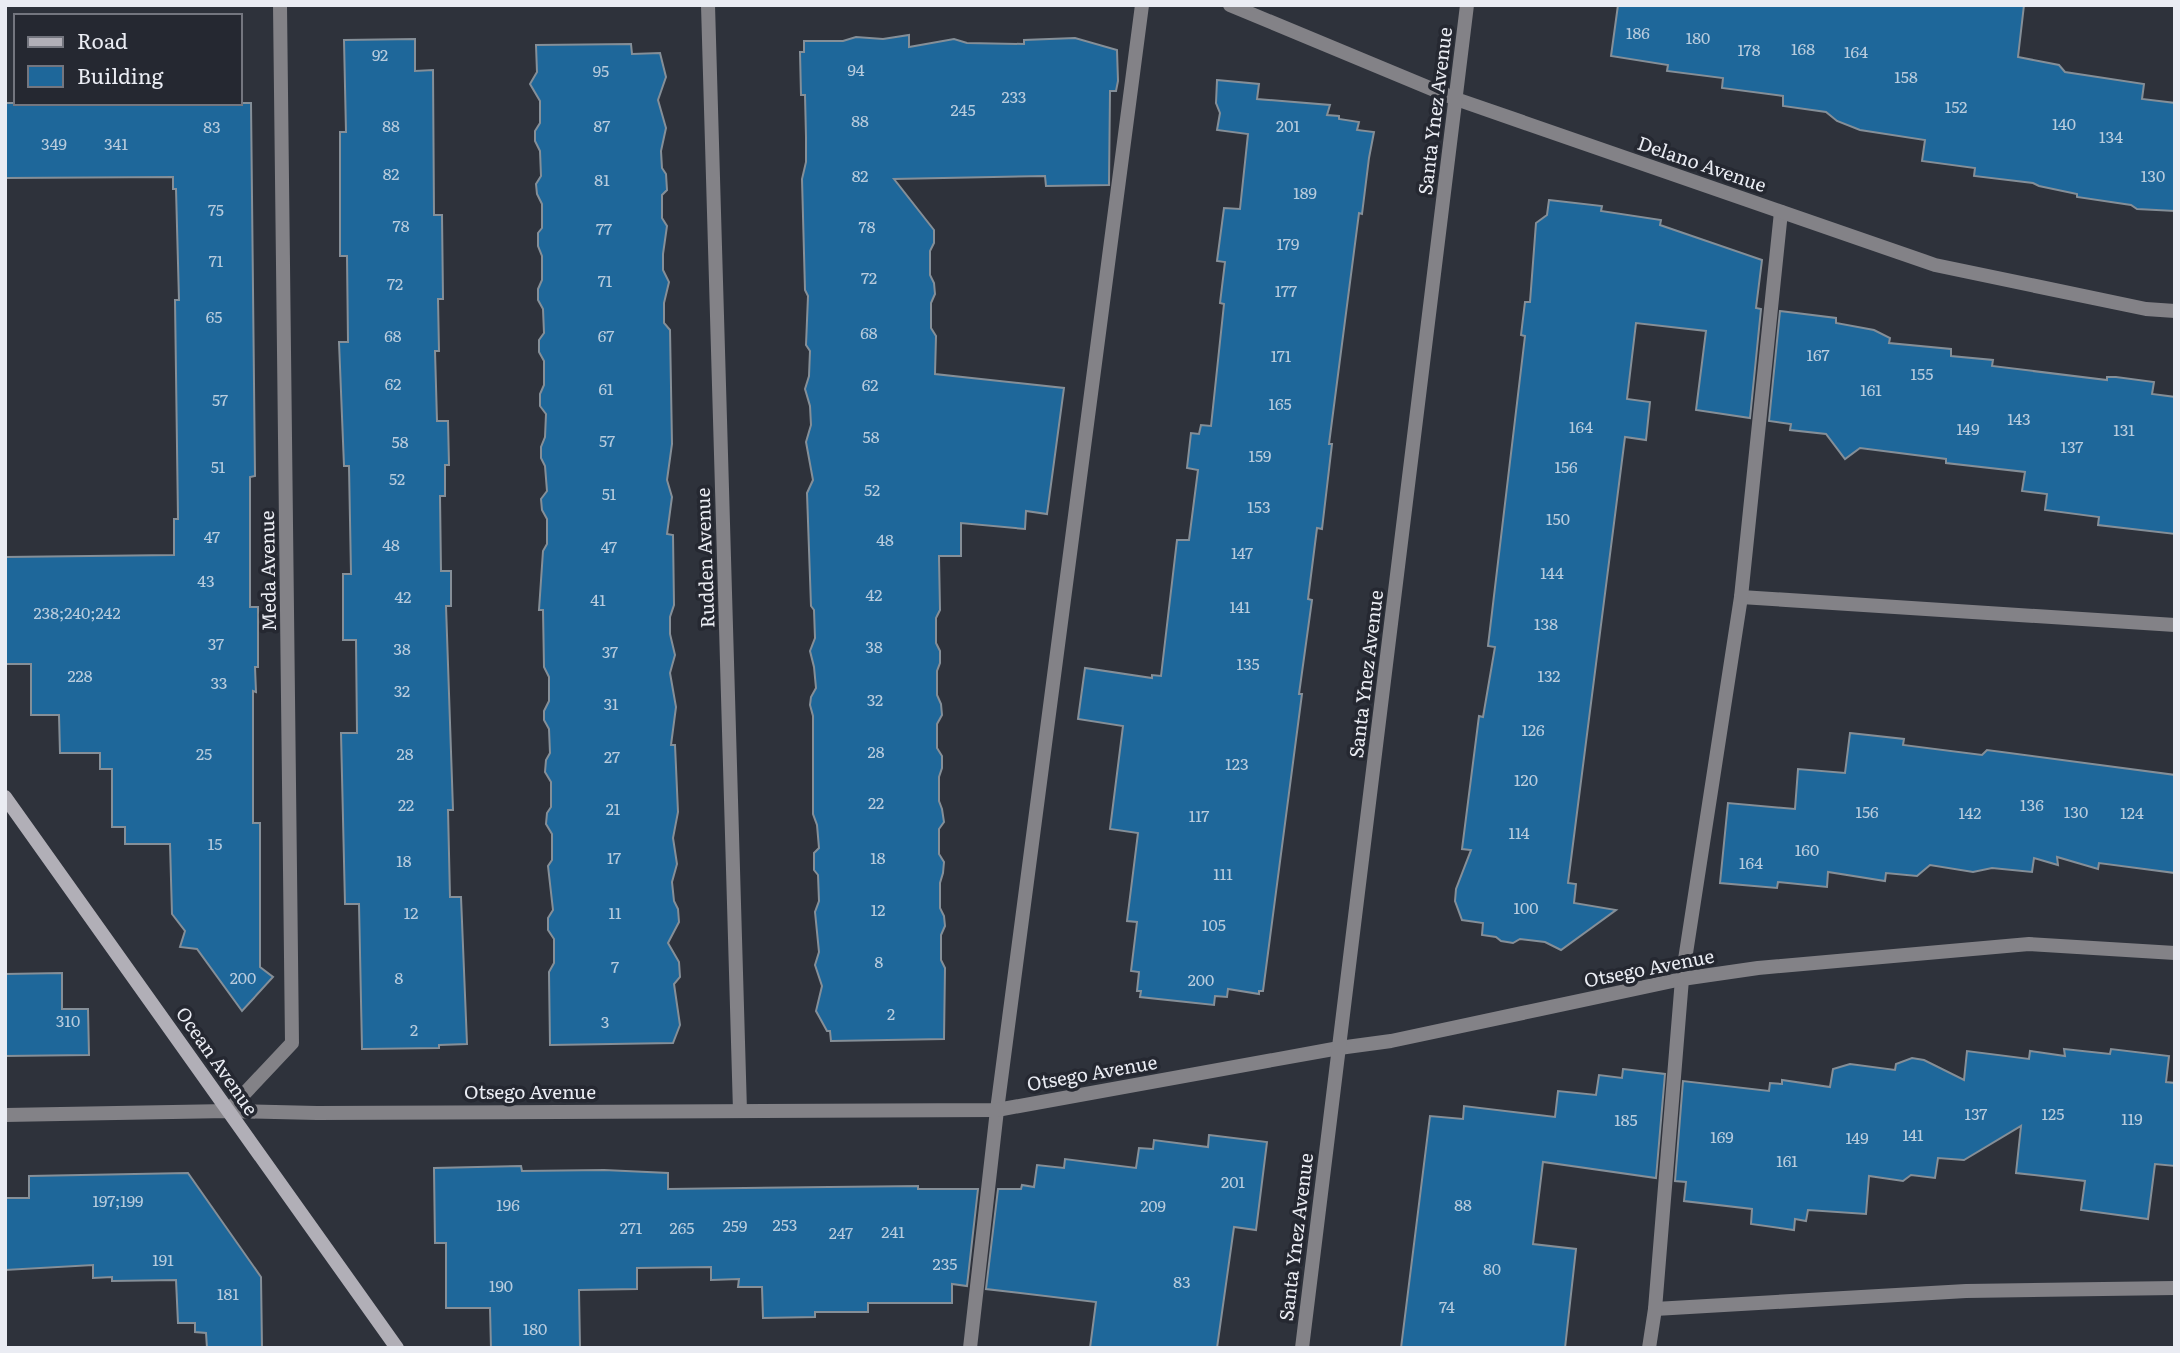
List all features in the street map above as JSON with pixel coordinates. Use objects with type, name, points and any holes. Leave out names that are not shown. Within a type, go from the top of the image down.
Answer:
[{"type":"main road","name":"Ocean Avenue","points":[[5,797],[397,1348]]},
{"type":"street","name":"Meda Avenue","points":[[228,1111],[292,1042],[281,5]]},
{"type":"street","name":"Rudden Avenue","points":[[708,5],[740,1111]]},
{"type":"street","points":[[970,1348],[997,1110],[1142,5]]},
{"type":"street","name":"Delano Avenue","points":[[1230,5],[1456,99],[1935,265],[2146,309],[2175,310]]},
{"type":"street","name":"Santa Ynez Avenue","points":[[1302,1348],[1467,5]]},
{"type":"street","points":[[1649,1348],[1655,1309],[1682,979],[1741,597],[1781,212]]},
{"type":"street","points":[[1741,597],[2175,625]]},
{"type":"street","name":"Otsego Avenue","points":[[5,1115],[228,1111],[317,1113],[997,1110],[1391,1041],[1682,979],[1758,968],[2029,944],[2175,953]]},
{"type":"street","points":[[1655,1309],[1966,1291],[2175,1287]]},
{"type":"building","points":[[1618,5],[2024,5],[2018,57],[2059,65],[2065,72],[2144,84],[2142,99],[2175,103],[2175,211],[2137,209],[2131,205],[2077,197],[2077,194],[2033,183],[1974,176],[1975,168],[1922,161],[1925,140],[1860,130],[1837,121],[1826,112],[1783,106],[1783,96],[1722,88],[1723,78],[1667,71],[1668,65],[1611,56]]},
{"type":"building","points":[[909,35],[909,47],[954,39],[967,43],[1024,44],[1024,40],[1075,38],[1117,50],[1118,81],[1116,91],[1110,91],[1109,185],[1046,186],[1045,176],[894,179],[934,230],[934,243],[930,251],[930,275],[935,294],[931,303],[931,328],[936,336],[935,374],[1064,388],[1047,514],[1026,511],[1025,529],[961,523],[961,556],[939,556],[940,610],[936,618],[936,643],[940,651],[937,695],[942,715],[937,724],[937,748],[942,756],[939,801],[944,822],[939,829],[939,854],[944,862],[940,883],[940,908],[945,926],[941,935],[941,960],[945,968],[944,1039],[831,1041],[830,1031],[827,1031],[816,1011],[822,986],[815,965],[819,952],[815,912],[819,901],[814,853],[819,848],[813,814],[813,716],[810,705],[816,688],[810,651],[815,638],[814,610],[811,606],[807,493],[813,480],[806,442],[811,425],[810,406],[805,389],[809,376],[810,351],[806,345],[808,296],[805,290],[802,179],[806,162],[806,137],[800,52],[804,52],[804,41],[843,41],[856,37],[883,39]]},
{"type":"building","points":[[415,39],[415,71],[433,70],[434,215],[442,215],[443,299],[438,299],[439,351],[435,351],[437,421],[448,421],[449,465],[445,465],[445,496],[440,496],[441,571],[451,571],[451,606],[446,606],[453,810],[448,810],[450,897],[461,897],[467,1044],[439,1045],[439,1048],[362,1049],[359,904],[345,904],[341,733],[357,733],[356,640],[343,640],[343,574],[351,574],[349,466],[344,466],[339,342],[348,342],[347,256],[340,256],[340,132],[346,132],[344,40]]},
{"type":"building","points":[[631,44],[632,54],[660,53],[666,77],[658,100],[666,128],[661,151],[667,190],[662,195],[662,218],[667,226],[663,270],[669,282],[664,303],[664,323],[670,330],[672,444],[667,480],[672,497],[667,534],[673,535],[674,605],[670,617],[670,634],[675,655],[670,673],[676,707],[671,745],[675,745],[678,812],[673,838],[677,864],[672,882],[679,922],[668,943],[679,962],[680,977],[674,984],[680,1025],[673,1043],[550,1045],[549,972],[554,963],[554,939],[548,930],[548,918],[553,910],[548,866],[552,860],[552,834],[546,824],[547,813],[551,807],[551,782],[545,772],[550,753],[549,729],[544,720],[544,711],[549,701],[549,677],[544,667],[543,610],[539,610],[543,551],[547,544],[547,519],[542,510],[541,499],[547,491],[545,466],[541,458],[546,414],[540,406],[540,394],[544,385],[544,361],[539,352],[539,340],[544,333],[543,309],[538,300],[538,289],[542,280],[538,233],[542,228],[542,204],[536,184],[541,176],[540,151],[535,141],[535,131],[540,123],[540,101],[530,84],[537,72],[536,45]]},
{"type":"building","points":[[1217,80],[1259,84],[1257,99],[1330,105],[1327,115],[1359,122],[1357,130],[1374,132],[1362,214],[1359,213],[1329,444],[1332,444],[1322,529],[1317,528],[1308,599],[1312,600],[1299,694],[1302,694],[1263,991],[1259,991],[1259,994],[1228,989],[1227,997],[1215,996],[1214,1005],[1140,997],[1141,991],[1137,991],[1139,972],[1131,971],[1137,922],[1127,921],[1138,833],[1110,829],[1123,726],[1078,719],[1085,668],[1152,678],[1152,675],[1161,676],[1177,540],[1189,540],[1198,470],[1187,468],[1191,433],[1199,434],[1201,425],[1211,426],[1224,304],[1220,303],[1225,262],[1217,261],[1224,208],[1240,209],[1248,134],[1217,130],[1220,113],[1216,103]]},
{"type":"building","points":[[5,103],[251,103],[255,476],[250,477],[250,607],[258,607],[258,667],[255,667],[256,692],[253,691],[253,823],[260,823],[260,967],[273,977],[242,1011],[197,949],[180,947],[185,931],[172,914],[170,844],[125,844],[125,827],[112,827],[112,769],[100,769],[100,753],[60,753],[59,715],[31,715],[31,664],[5,664],[5,557],[174,555],[174,519],[178,519],[175,300],[179,300],[176,189],[173,189],[173,177],[5,178]]},
{"type":"building","points":[[1549,200],[1602,206],[1601,211],[1661,220],[1660,225],[1762,260],[1756,308],[1761,309],[1750,418],[1696,410],[1706,331],[1636,323],[1627,399],[1650,402],[1646,440],[1625,437],[1568,883],[1576,884],[1574,903],[1616,910],[1561,950],[1545,942],[1520,939],[1513,943],[1482,935],[1483,923],[1462,920],[1455,901],[1456,889],[1471,850],[1462,849],[1479,716],[1483,717],[1495,647],[1488,646],[1525,336],[1521,335],[1525,302],[1530,302],[1536,223],[1547,215]]},
{"type":"building","points":[[1780,311],[1836,318],[1836,323],[1874,330],[1890,338],[1889,343],[1951,349],[1951,356],[1993,360],[1992,366],[2107,380],[2107,377],[2116,377],[2154,382],[2152,394],[2175,397],[2175,534],[2098,525],[2099,517],[2045,510],[2047,494],[2022,491],[2025,472],[1946,463],[1946,459],[1860,448],[1845,459],[1826,434],[1790,430],[1791,424],[1769,421]]},
{"type":"building","points":[[1850,733],[1904,739],[1903,745],[1982,755],[1987,750],[2175,775],[2175,873],[2099,863],[2098,869],[2057,857],[2058,865],[2034,858],[2032,872],[1992,868],[1973,872],[1930,865],[1917,876],[1886,873],[1885,881],[1828,872],[1827,887],[1778,882],[1777,888],[1720,883],[1728,803],[1795,809],[1798,769],[1845,773]]},
{"type":"building","points":[[62,973],[62,1009],[88,1009],[89,1055],[5,1056],[5,974]]},
{"type":"building","points":[[2064,1049],[2110,1054],[2111,1049],[2169,1056],[2166,1082],[2175,1083],[2175,1166],[2155,1164],[2148,1219],[2081,1210],[2085,1181],[2016,1173],[2021,1126],[1964,1160],[1938,1158],[1935,1178],[1911,1175],[1903,1181],[1869,1176],[1866,1214],[1808,1210],[1806,1221],[1795,1219],[1794,1230],[1751,1224],[1752,1209],[1684,1201],[1686,1182],[1675,1181],[1683,1081],[1769,1091],[1770,1083],[1782,1084],[1782,1080],[1830,1087],[1833,1069],[1850,1064],[1895,1070],[1896,1064],[1912,1058],[1924,1060],[1964,1080],[1967,1051],[2029,1059],[2030,1051],[2065,1056]]},
{"type":"building","points":[[1623,1069],[1665,1074],[1656,1178],[1543,1162],[1533,1244],[1576,1249],[1565,1348],[1401,1348],[1430,1116],[1463,1119],[1464,1106],[1555,1117],[1558,1091],[1596,1095],[1599,1075],[1622,1078]]},
{"type":"building","points":[[1209,1135],[1267,1142],[1256,1230],[1234,1227],[1217,1348],[1090,1348],[1096,1302],[986,1289],[998,1189],[1021,1189],[1022,1185],[1034,1187],[1037,1165],[1064,1168],[1065,1159],[1136,1168],[1139,1148],[1153,1149],[1154,1140],[1208,1147]]},
{"type":"building","points":[[521,1166],[522,1171],[604,1170],[668,1173],[668,1189],[918,1186],[918,1189],[978,1189],[967,1286],[952,1284],[952,1303],[868,1303],[868,1312],[815,1312],[815,1317],[763,1318],[762,1287],[738,1287],[739,1279],[711,1280],[711,1267],[637,1268],[637,1289],[579,1290],[580,1348],[491,1348],[490,1308],[446,1308],[446,1243],[435,1243],[434,1168]]},
{"type":"building","points":[[188,1173],[261,1277],[262,1348],[207,1348],[206,1333],[195,1332],[195,1323],[178,1323],[176,1280],[112,1281],[112,1277],[93,1278],[93,1265],[5,1270],[5,1198],[29,1198],[29,1176]]}]
